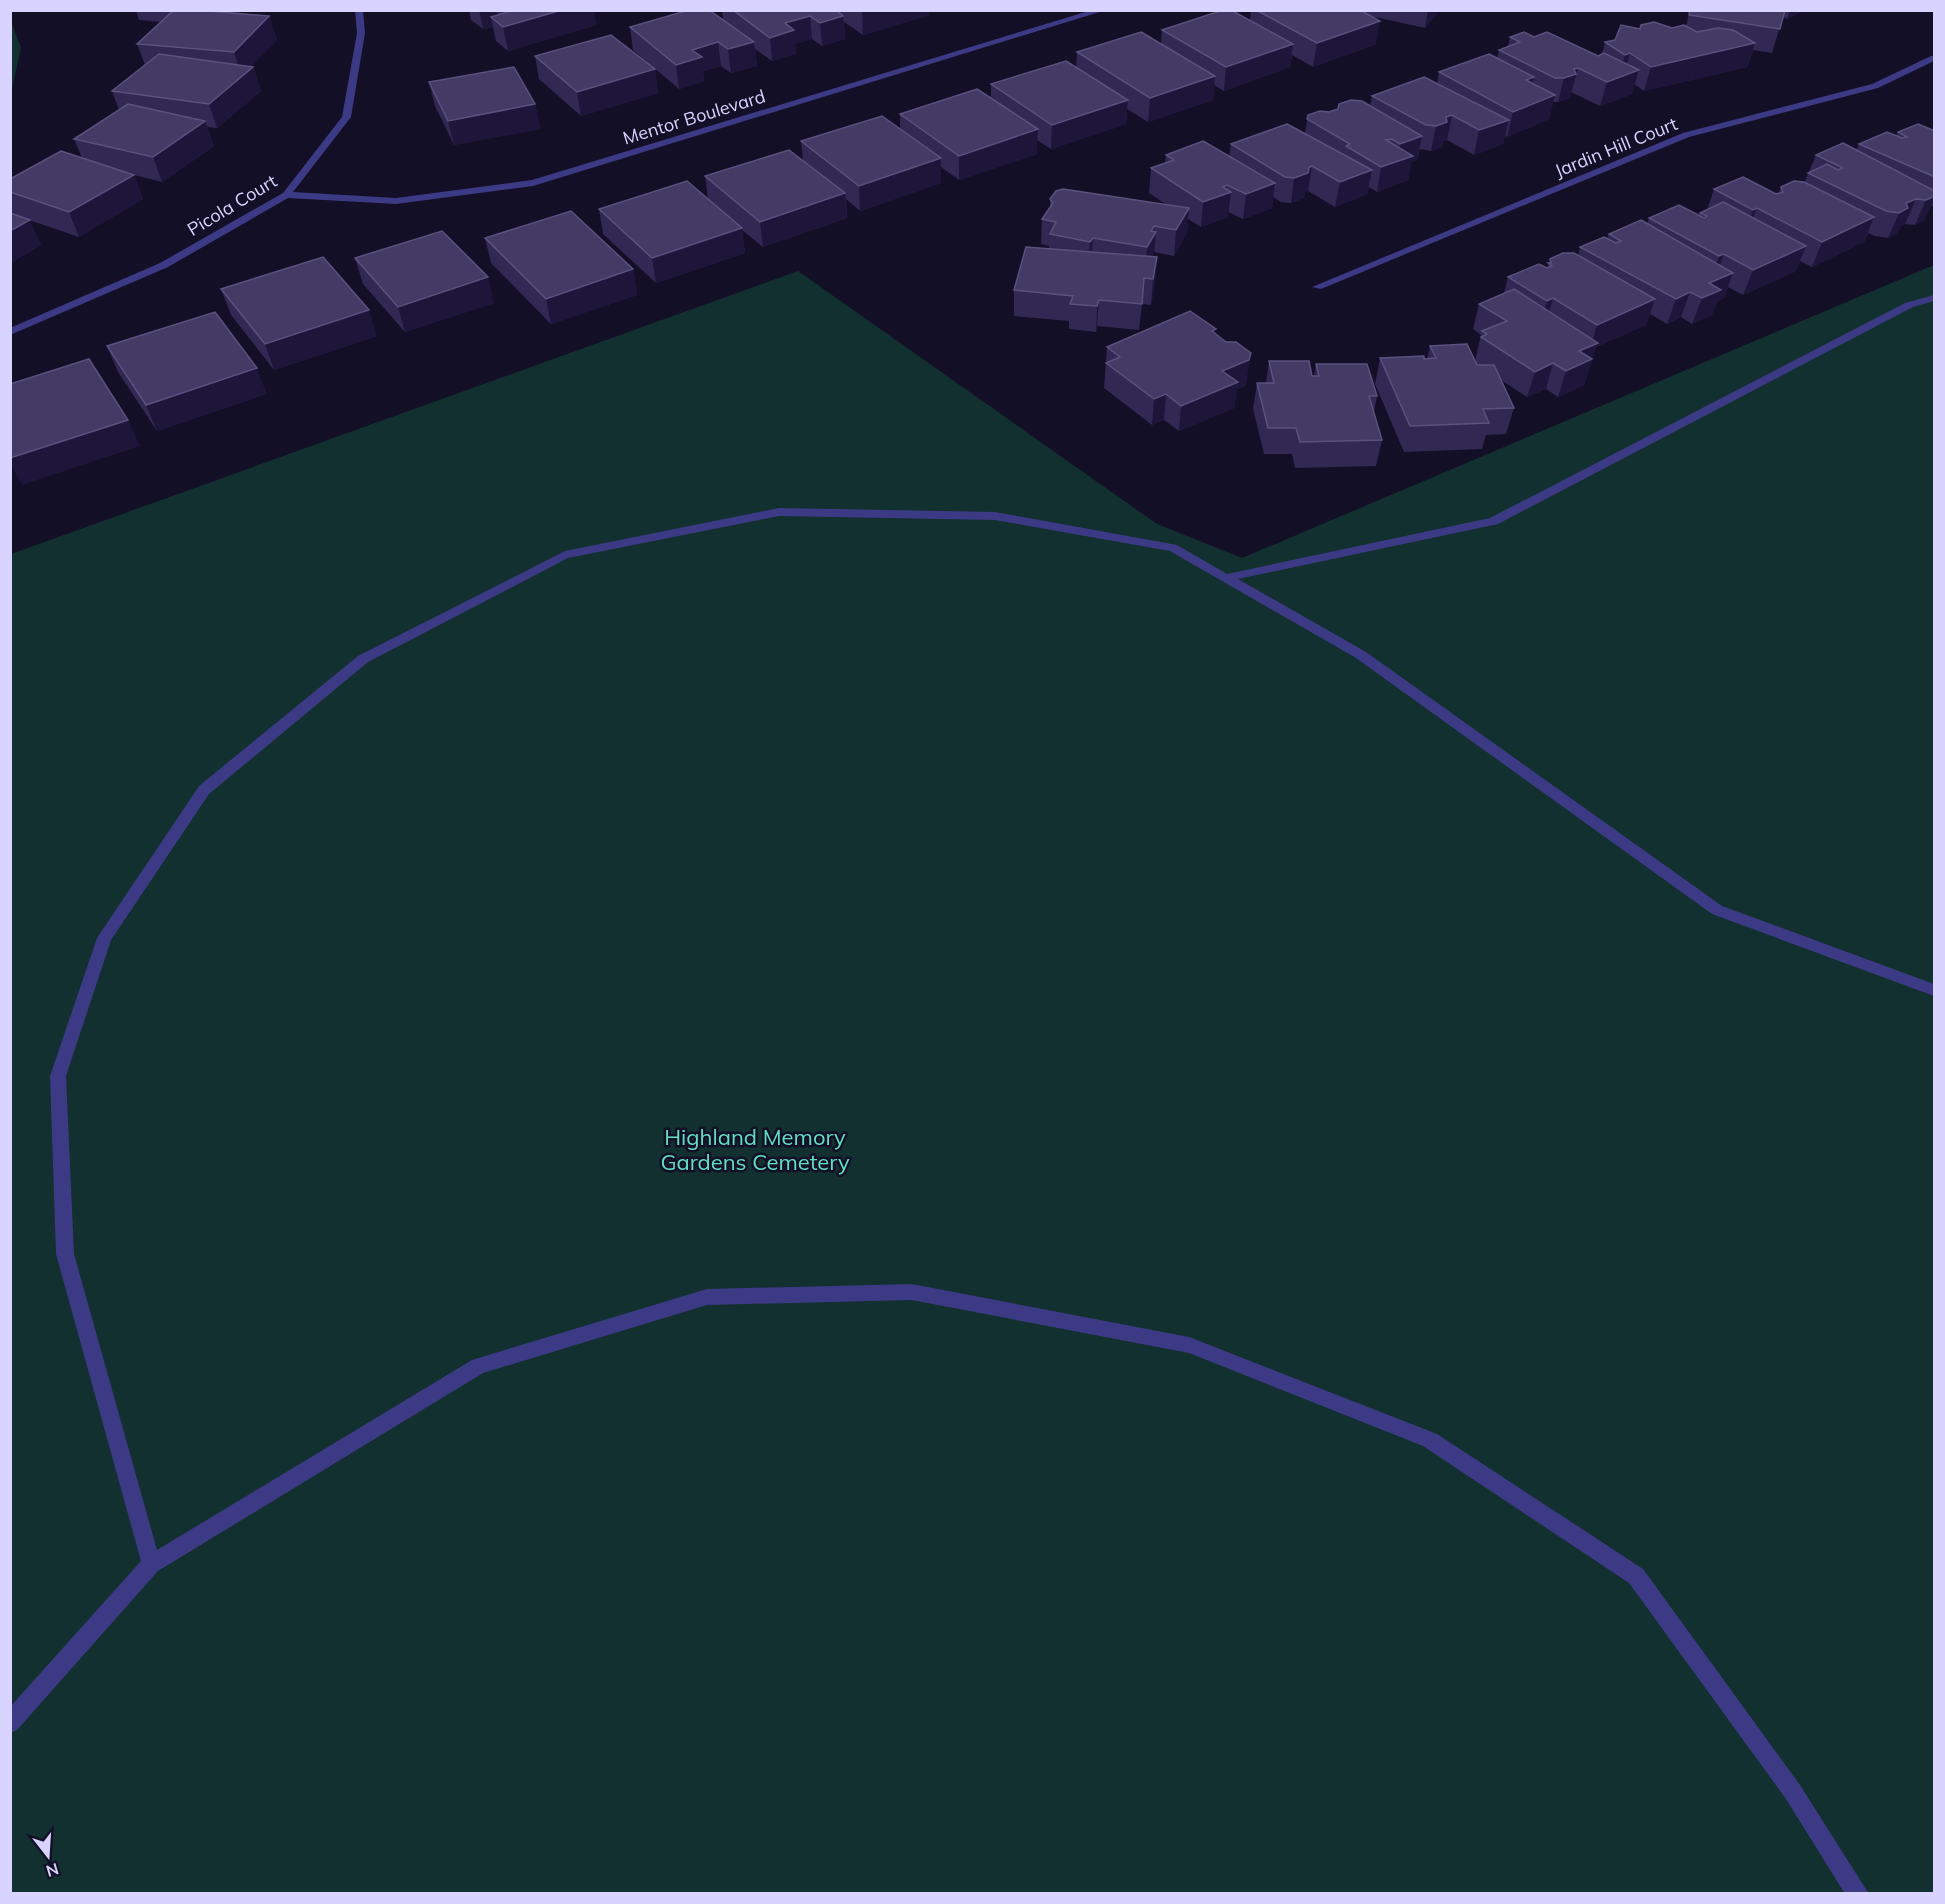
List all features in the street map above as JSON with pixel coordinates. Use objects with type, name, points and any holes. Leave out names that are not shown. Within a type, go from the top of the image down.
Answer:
[{"type":"street","name":"Picola Court","points":[[10,332],[164,265],[286,195],[346,117],[361,33],[359,10]]},
{"type":"street","name":"Mentor Boulevard","points":[[286,195],[396,201],[533,183],[1102,10]]},
{"type":"street","name":"Jardin Hill Court","points":[[1317,287],[1686,135],[1875,86],[1935,58]]},
{"type":"street","points":[[1226,578],[1494,521],[1909,305],[1935,297]]},
{"type":"street","points":[[151,1564],[66,1254],[58,1076],[104,938],[204,790],[363,659],[565,555],[779,512],[995,516],[1173,548],[1361,655],[1717,910],[1935,990]]},
{"type":"street","points":[[10,1722],[151,1564],[478,1366],[707,1297],[912,1292],[1189,1345],[1430,1440],[1636,1576],[1793,1792],[1858,1893]]},
{"type":"green space","points":[[11,21],[21,48],[11,93]]},
{"type":"green space","name":"Highland Memory Gardens Cemetery","points":[[1934,265],[1934,1893],[11,1894],[11,554],[798,271],[1157,524],[1242,558]]},
{"type":"building","points":[[174,10],[269,16],[234,52],[137,44]]},
{"type":"building","points":[[506,10],[562,10],[503,27],[491,17],[508,12]]},
{"type":"building","points":[[689,10],[709,10],[754,42],[728,49],[718,42],[692,50],[702,57],[676,65],[630,27]]},
{"type":"building","points":[[733,10],[836,10],[843,16],[820,23],[810,16],[785,23],[794,30],[770,38]]},
{"type":"building","points":[[1223,10],[1231,10],[1293,44],[1226,67],[1162,30]]},
{"type":"building","points":[[1256,10],[1360,10],[1380,21],[1317,43]]},
{"type":"building","points":[[1690,10],[1785,10],[1780,29],[1689,15]]},
{"type":"building","points":[[1654,22],[1672,28],[1684,25],[1697,32],[1718,28],[1733,30],[1755,43],[1651,67],[1630,53],[1625,55],[1605,42],[1615,40],[1621,25],[1640,29],[1641,25]]},
{"type":"building","points":[[1141,32],[1215,76],[1150,98],[1077,52]]},
{"type":"building","points":[[1524,32],[1534,37],[1547,32],[1598,56],[1604,53],[1639,70],[1607,82],[1578,68],[1574,69],[1576,74],[1555,78],[1499,50],[1520,42],[1510,37]]},
{"type":"building","points":[[611,35],[655,69],[577,92],[535,56]]},
{"type":"building","points":[[159,54],[253,67],[209,104],[112,91]]},
{"type":"building","points":[[1489,54],[1534,77],[1526,80],[1555,95],[1513,112],[1439,72]]},
{"type":"building","points":[[1066,61],[1128,100],[1052,125],[991,84]]},
{"type":"building","points":[[514,67],[535,104],[448,121],[429,82]]},
{"type":"building","points":[[1424,77],[1509,120],[1479,130],[1452,115],[1446,117],[1447,122],[1436,126],[1426,125],[1372,96]]},
{"type":"building","points":[[977,89],[1038,129],[959,156],[900,114]]},
{"type":"building","points":[[1351,100],[1362,101],[1422,136],[1400,144],[1392,139],[1386,140],[1413,156],[1381,167],[1346,146],[1350,144],[1307,119],[1308,115],[1338,109],[1339,104]]},
{"type":"building","points":[[128,104],[205,121],[153,157],[74,139]]},
{"type":"building","points":[[882,116],[941,158],[859,186],[801,141]]},
{"type":"building","points":[[1287,124],[1372,170],[1340,182],[1312,166],[1308,173],[1294,178],[1285,177],[1231,144]]},
{"type":"building","points":[[1918,124],[1935,131],[1935,177],[1859,144],[1887,132],[1902,138],[1907,137],[1898,132]]},
{"type":"building","points":[[1203,141],[1275,183],[1246,194],[1227,185],[1223,187],[1231,192],[1203,202],[1151,168],[1174,160],[1166,155]]},
{"type":"building","points":[[1843,143],[1933,190],[1935,196],[1906,203],[1908,208],[1899,213],[1886,211],[1808,173],[1827,164],[1838,170],[1843,168],[1816,155]]},
{"type":"building","points":[[789,150],[845,193],[760,222],[705,176]]},
{"type":"building","points":[[61,151],[134,175],[69,212],[10,192],[10,179]]},
{"type":"building","points":[[1743,177],[1776,194],[1783,192],[1781,187],[1794,181],[1804,182],[1874,217],[1822,242],[1757,208],[1753,210],[1714,189]]},
{"type":"building","points":[[687,181],[742,228],[652,258],[599,209]]},
{"type":"building","points":[[1063,189],[1189,208],[1176,230],[1154,226],[1151,231],[1156,232],[1147,247],[1093,238],[1090,242],[1050,234],[1056,222],[1042,219],[1053,203],[1050,199],[1056,191]]},
{"type":"building","points":[[1723,202],[1806,246],[1753,270],[1724,254],[1719,256],[1649,218],[1679,205],[1704,218],[1707,216],[1700,213]]},
{"type":"building","points":[[571,211],[633,269],[546,299],[485,238]]},
{"type":"building","points":[[10,213],[30,220],[10,231]]},
{"type":"building","points":[[1641,220],[1733,273],[1709,283],[1721,290],[1702,298],[1690,292],[1676,299],[1580,247],[1604,237],[1616,243],[1621,241],[1609,234]]},
{"type":"building","points":[[442,231],[488,277],[398,307],[355,258]]},
{"type":"building","points":[[1026,247],[1157,257],[1153,279],[1144,278],[1142,304],[1099,300],[1097,306],[1070,304],[1073,296],[1014,290]]},
{"type":"building","points":[[1563,253],[1574,253],[1655,299],[1597,325],[1553,298],[1547,301],[1508,277],[1539,264],[1547,268],[1552,266],[1548,263],[1551,263],[1550,259]]},
{"type":"building","points":[[323,257],[369,310],[265,344],[221,289]]},
{"type":"building","points":[[1514,289],[1598,343],[1579,351],[1592,359],[1566,371],[1553,363],[1535,372],[1481,337],[1487,334],[1482,331],[1507,321],[1479,304]]},
{"type":"building","points":[[1190,311],[1216,329],[1212,331],[1226,342],[1236,342],[1251,353],[1249,360],[1222,371],[1238,382],[1181,406],[1166,394],[1154,399],[1106,363],[1120,357],[1107,347]]},
{"type":"building","points":[[215,312],[257,368],[146,405],[107,346]]},
{"type":"building","points":[[1467,344],[1477,365],[1494,365],[1514,408],[1483,409],[1489,423],[1410,426],[1380,358],[1424,356],[1424,359],[1436,358],[1430,346]]},
{"type":"building","points":[[89,359],[128,420],[10,458],[10,384]]},
{"type":"building","points":[[1269,361],[1309,361],[1312,376],[1319,376],[1316,364],[1367,364],[1377,396],[1369,396],[1382,440],[1300,442],[1296,428],[1268,428],[1257,383],[1274,383]]}]
